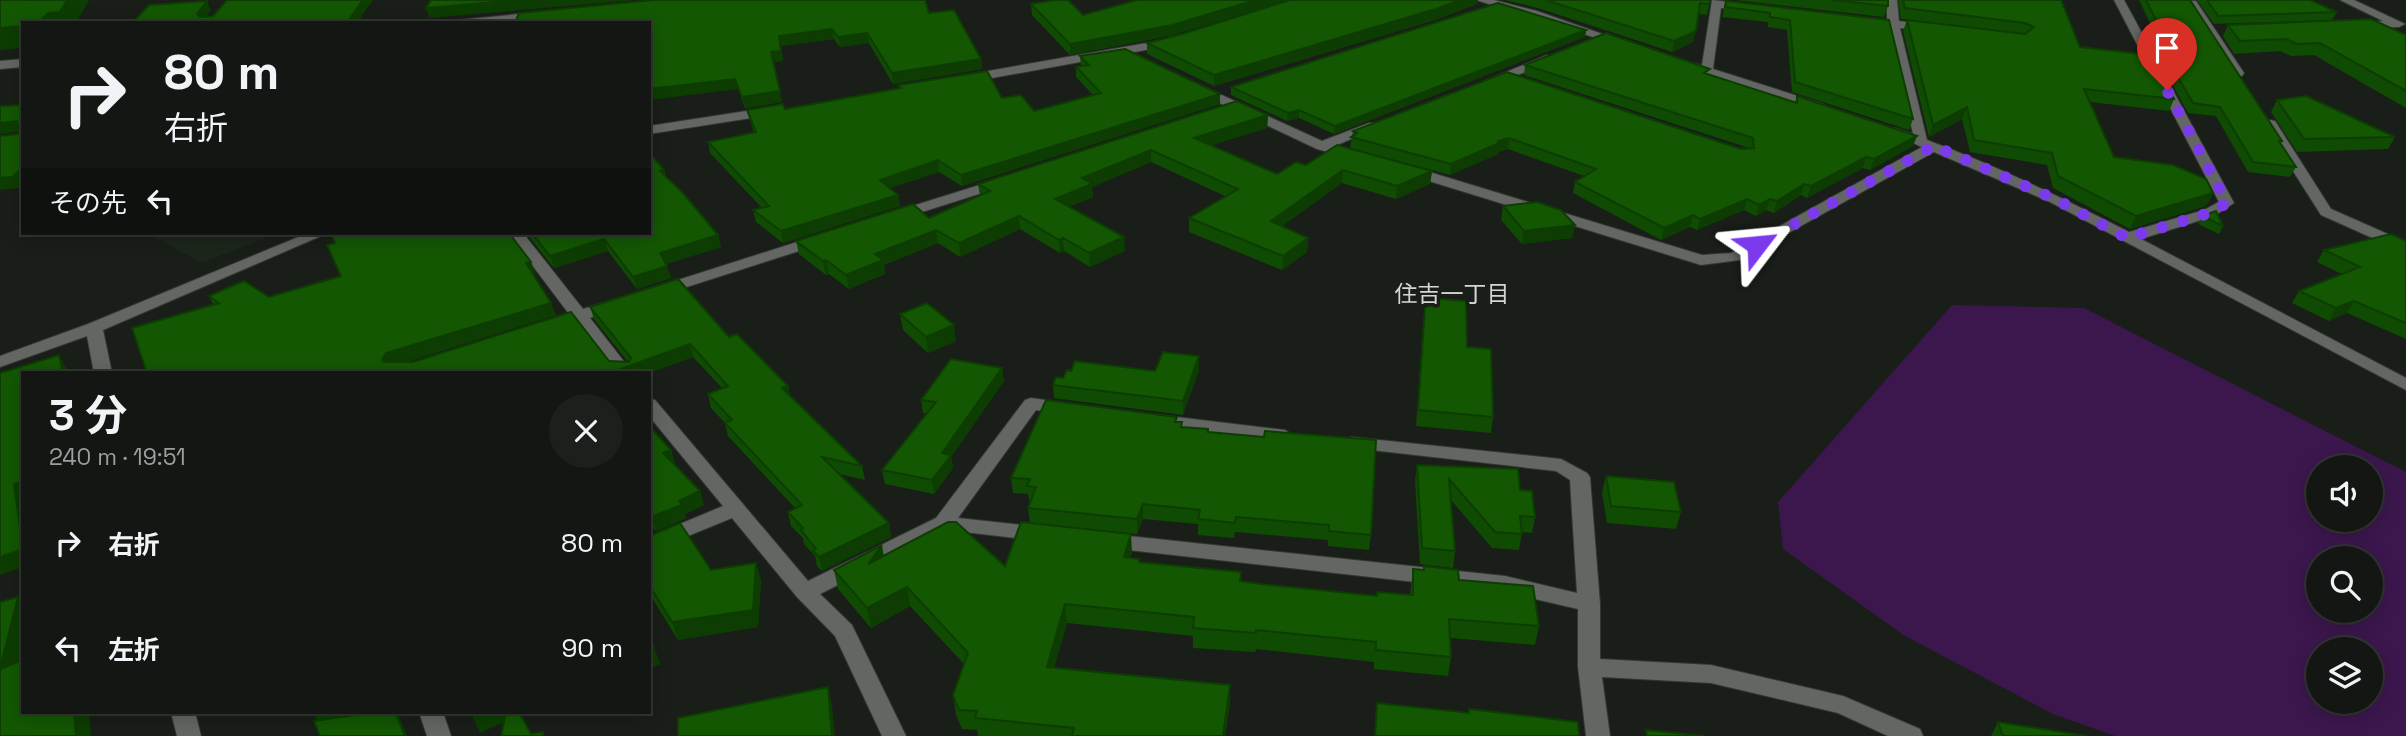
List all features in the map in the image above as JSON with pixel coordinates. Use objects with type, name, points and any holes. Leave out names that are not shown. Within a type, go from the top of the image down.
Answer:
[{"type":"street","points":[[1892,0],[1893,24],[1927,144]]},
{"type":"street","points":[[2119,0],[2227,203],[2209,213],[2127,238]]},
{"type":"street","points":[[2169,0],[2192,3],[2218,31],[2247,88]]},
{"type":"street","points":[[2345,0],[2403,26]]},
{"type":"street","points":[[1707,71],[1717,2],[1758,9]]},
{"type":"street","points":[[1483,5],[1532,7],[1602,37],[1642,49]]},
{"type":"street","points":[[479,21],[551,14]]},
{"type":"street","points":[[1852,19],[1944,30]]},
{"type":"street","points":[[2342,26],[2403,26]]},
{"type":"street","points":[[1478,85],[1602,37]]},
{"type":"street","points":[[952,82],[1177,41]]},
{"type":"street","points":[[1128,52],[1142,60]]},
{"type":"street","points":[[1668,58],[1833,112]]},
{"type":"street","points":[[0,65],[21,63]]},
{"type":"street","points":[[1504,75],[1531,84]]},
{"type":"street","points":[[1188,83],[1322,146],[1701,260],[1735,257],[1927,144]]},
{"type":"street","points":[[1210,94],[1236,86]]},
{"type":"street","points":[[1213,115],[1235,106]]},
{"type":"street","points":[[651,131],[780,110]]},
{"type":"street","points":[[2261,110],[2326,212],[2406,248]]},
{"type":"street","points":[[1322,146],[1387,121]]},
{"type":"street","points":[[1883,128],[2055,199],[2406,385]]},
{"type":"street","points":[[880,221],[1012,179]]},
{"type":"street","points":[[540,328],[841,233]]},
{"type":"street","points":[[0,362],[94,328],[315,235]]},
{"type":"street","points":[[517,235],[622,371]]},
{"type":"street","points":[[94,328],[103,371]]},
{"type":"street","points":[[806,592],[943,523],[1031,404],[1086,411]]},
{"type":"street","points":[[651,410],[657,426],[844,631],[894,736]]},
{"type":"street","points":[[1141,418],[1304,438]]},
{"type":"street","points":[[1331,441],[1561,465],[1580,477],[1589,604],[1589,667],[1598,736]]},
{"type":"street","points":[[651,544],[735,509]]},
{"type":"street","points":[[943,523],[1067,536]]},
{"type":"street","points":[[1094,539],[1505,584],[1589,604]]},
{"type":"street","points":[[1589,667],[1711,674],[1843,705],[1911,736]]},
{"type":"street","points":[[184,714],[189,736]]},
{"type":"street","points":[[432,714],[439,736]]},
{"type":"shaded area","points":[[150,235],[273,235],[202,263]]},
{"type":"shaded area","points":[[1952,305],[2084,308],[2373,455],[2306,455],[2306,532],[2383,532],[2383,460],[2406,472],[2406,736],[2115,736],[2053,714],[1905,636],[1783,549],[1778,502]]},
{"type":"building","points":[[0,0],[67,0],[60,12],[48,13],[40,21],[21,21],[21,26],[0,28]]},
{"type":"building","points":[[227,0],[363,0],[348,21],[134,21],[149,5],[207,1],[197,14],[200,17],[213,16]]},
{"type":"building","points":[[431,0],[518,0],[426,8]]},
{"type":"building","points":[[654,0],[925,0],[929,13],[954,10],[981,59],[892,73],[867,33],[838,37],[832,29],[779,36],[781,51],[771,52],[780,91],[742,97],[735,79],[651,89],[651,21],[516,21],[519,13]]},
{"type":"building","points":[[1068,0],[1083,15],[1137,0],[1255,0],[1173,25],[1070,44],[1031,4]]},
{"type":"building","points":[[1290,0],[1460,0],[1214,75],[1147,43]]},
{"type":"building","points":[[1546,0],[1710,0],[1709,4],[1700,3],[1696,31],[1674,41]]},
{"type":"building","points":[[1831,0],[1888,0],[1888,6]]},
{"type":"building","points":[[1903,0],[2061,0],[2080,47],[2151,55],[2174,99],[2084,89],[2114,157],[2173,165],[2206,179],[2213,193],[2136,216],[2058,176],[2052,153],[1974,140],[1967,107],[1933,125],[1907,20],[2025,34],[2034,27],[2025,23],[1905,8]]},
{"type":"building","points":[[2146,0],[2190,0],[2282,141],[2279,141],[2296,167],[2253,162],[2220,107],[2193,103],[2168,60],[2176,61]]},
{"type":"building","points":[[2207,0],[2310,0],[2337,12],[2218,16]]},
{"type":"building","points":[[1726,1],[1889,20],[1913,119],[1795,82],[1790,20],[1770,17],[1770,13],[1725,7]]},
{"type":"building","points":[[1498,3],[1586,30],[1335,126],[1299,110],[1288,113],[1231,87]]},
{"type":"building","points":[[2371,19],[2406,35],[2406,91],[2320,43],[2297,44],[2286,39],[2240,41],[2228,25]]},
{"type":"building","points":[[1606,33],[1710,69],[1704,73],[1797,103],[1797,96],[1917,136],[1874,159],[1866,157],[1811,186],[1804,184],[1777,201],[1770,199],[1759,205],[1747,199],[1700,219],[1693,215],[1664,228],[1575,182],[1596,169],[1509,138],[1451,164],[1351,137],[1357,133],[1353,131],[1507,72],[1741,149],[1754,148],[1753,138],[1525,65]]},
{"type":"building","points":[[1125,49],[1220,94],[961,175],[938,160],[880,180],[898,195],[781,231],[753,210],[769,206],[708,142],[756,132],[747,110],[783,104],[785,109],[901,88],[899,85],[987,71],[1002,98],[1021,95],[1034,111],[1101,93],[1076,67],[1089,65],[1080,56]]},
{"type":"building","points":[[2306,96],[2395,137],[2304,139],[2277,100]]},
{"type":"building","points":[[1237,101],[1268,115],[1194,138],[1277,174],[1296,162],[1306,165],[1337,145],[1432,171],[1397,186],[1343,170],[1271,221],[1308,238],[1283,256],[1189,218],[1238,189],[1151,150],[1082,178],[1092,184],[1055,199],[1124,237],[1089,253],[1063,238],[1059,240],[1019,216],[959,243],[936,230],[875,254],[883,260],[846,275],[796,241],[913,204],[929,218],[990,191],[978,184]]},
{"type":"building","points":[[21,105],[21,170],[12,177],[0,178],[0,136],[20,132],[17,121],[0,123],[0,106]]},
{"type":"building","points":[[651,154],[664,170],[660,171],[683,193],[718,235],[660,253],[667,266],[633,277],[604,239],[550,256],[534,235],[651,235]]},
{"type":"building","points":[[1537,202],[1561,210],[1575,225],[1524,231],[1503,206]]},
{"type":"building","points":[[2216,211],[2223,226],[2202,216]]},
{"type":"building","points":[[2391,234],[2406,241],[2406,323],[2354,301],[2336,308],[2299,291],[2360,267],[2324,250]]},
{"type":"building","points":[[332,235],[511,235],[531,262],[526,263],[551,303],[386,353],[382,360],[384,362],[413,362],[571,312],[609,361],[629,362],[631,358],[590,307],[678,279],[729,337],[737,334],[788,386],[782,388],[862,466],[822,457],[889,523],[819,557],[801,530],[803,528],[788,512],[802,505],[725,423],[732,420],[708,394],[728,386],[690,344],[616,371],[146,371],[132,328],[219,303],[209,296],[244,281],[269,297],[341,276],[327,245],[335,243]]},
{"type":"building","points":[[1428,298],[1466,301],[1467,347],[1491,349],[1493,417],[1418,410],[1425,307]]},
{"type":"building","points":[[927,303],[954,325],[926,337],[900,314]]},
{"type":"building","points":[[1163,352],[1199,356],[1183,401],[1053,385],[1056,377],[1063,378],[1067,370],[1071,371],[1075,361],[1155,371]]},
{"type":"building","points":[[59,355],[63,371],[21,371],[21,482],[14,484],[21,550],[0,557],[0,373]]},
{"type":"building","points":[[951,359],[1002,368],[942,453],[951,455],[932,480],[882,470],[936,402],[921,400]]},
{"type":"building","points":[[1046,400],[1177,417],[1175,422],[1182,422],[1181,427],[1208,429],[1208,432],[1264,437],[1265,431],[1376,440],[1371,535],[1329,531],[1329,525],[1236,517],[1235,523],[1198,519],[1200,510],[1143,504],[1137,519],[1028,508],[1036,487],[1027,486],[1030,479],[1011,478]]},
{"type":"building","points":[[653,430],[671,450],[663,453],[700,491],[679,501],[682,505],[651,517]]},
{"type":"building","points":[[1417,465],[1518,469],[1520,490],[1532,491],[1535,517],[1520,516],[1522,534],[1495,532],[1449,479],[1455,551],[1422,548]]},
{"type":"building","points":[[1606,476],[1674,482],[1681,512],[1611,506]]},
{"type":"building","points":[[948,522],[956,522],[1005,566],[1021,522],[1131,534],[1124,557],[1139,559],[1139,562],[1241,572],[1240,581],[1261,584],[1377,596],[1377,592],[1413,595],[1413,569],[1424,570],[1424,566],[1458,570],[1459,580],[1533,586],[1539,626],[1449,619],[1451,657],[1376,650],[1376,642],[1256,630],[1256,633],[1193,628],[1194,617],[1065,604],[1047,667],[1230,685],[1223,736],[1072,736],[1074,728],[975,718],[977,711],[959,710],[953,695],[968,653],[907,587],[867,608],[834,570],[882,545],[868,564]]},
{"type":"building","points":[[680,523],[711,570],[756,563],[753,610],[672,622],[651,588],[651,535]]},
{"type":"building","points":[[18,597],[0,668],[0,602]]},
{"type":"building","points":[[21,661],[21,714],[74,714],[76,736],[0,736],[0,669]]},
{"type":"building","points":[[828,687],[832,736],[678,736],[678,718]]},
{"type":"building","points":[[1377,703],[1469,713],[1469,709],[1578,722],[1579,736],[1375,736]]},
{"type":"building","points":[[362,714],[396,714],[405,736],[320,736],[314,721]]},
{"type":"building","points":[[506,714],[520,714],[531,734],[543,732],[543,736],[501,736]]},
{"type":"building","points":[[1998,722],[2087,736],[2003,736]]},
{"type":"building","points":[[1646,730],[1704,736],[1647,736]]},
{"type":"district","name":"住吉一丁目","points":[[1452,294]]},
{"type":"route","points":[[1757,245],[1934,146],[2055,199],[2127,238],[2209,213],[2227,203],[2167,90]]}]
